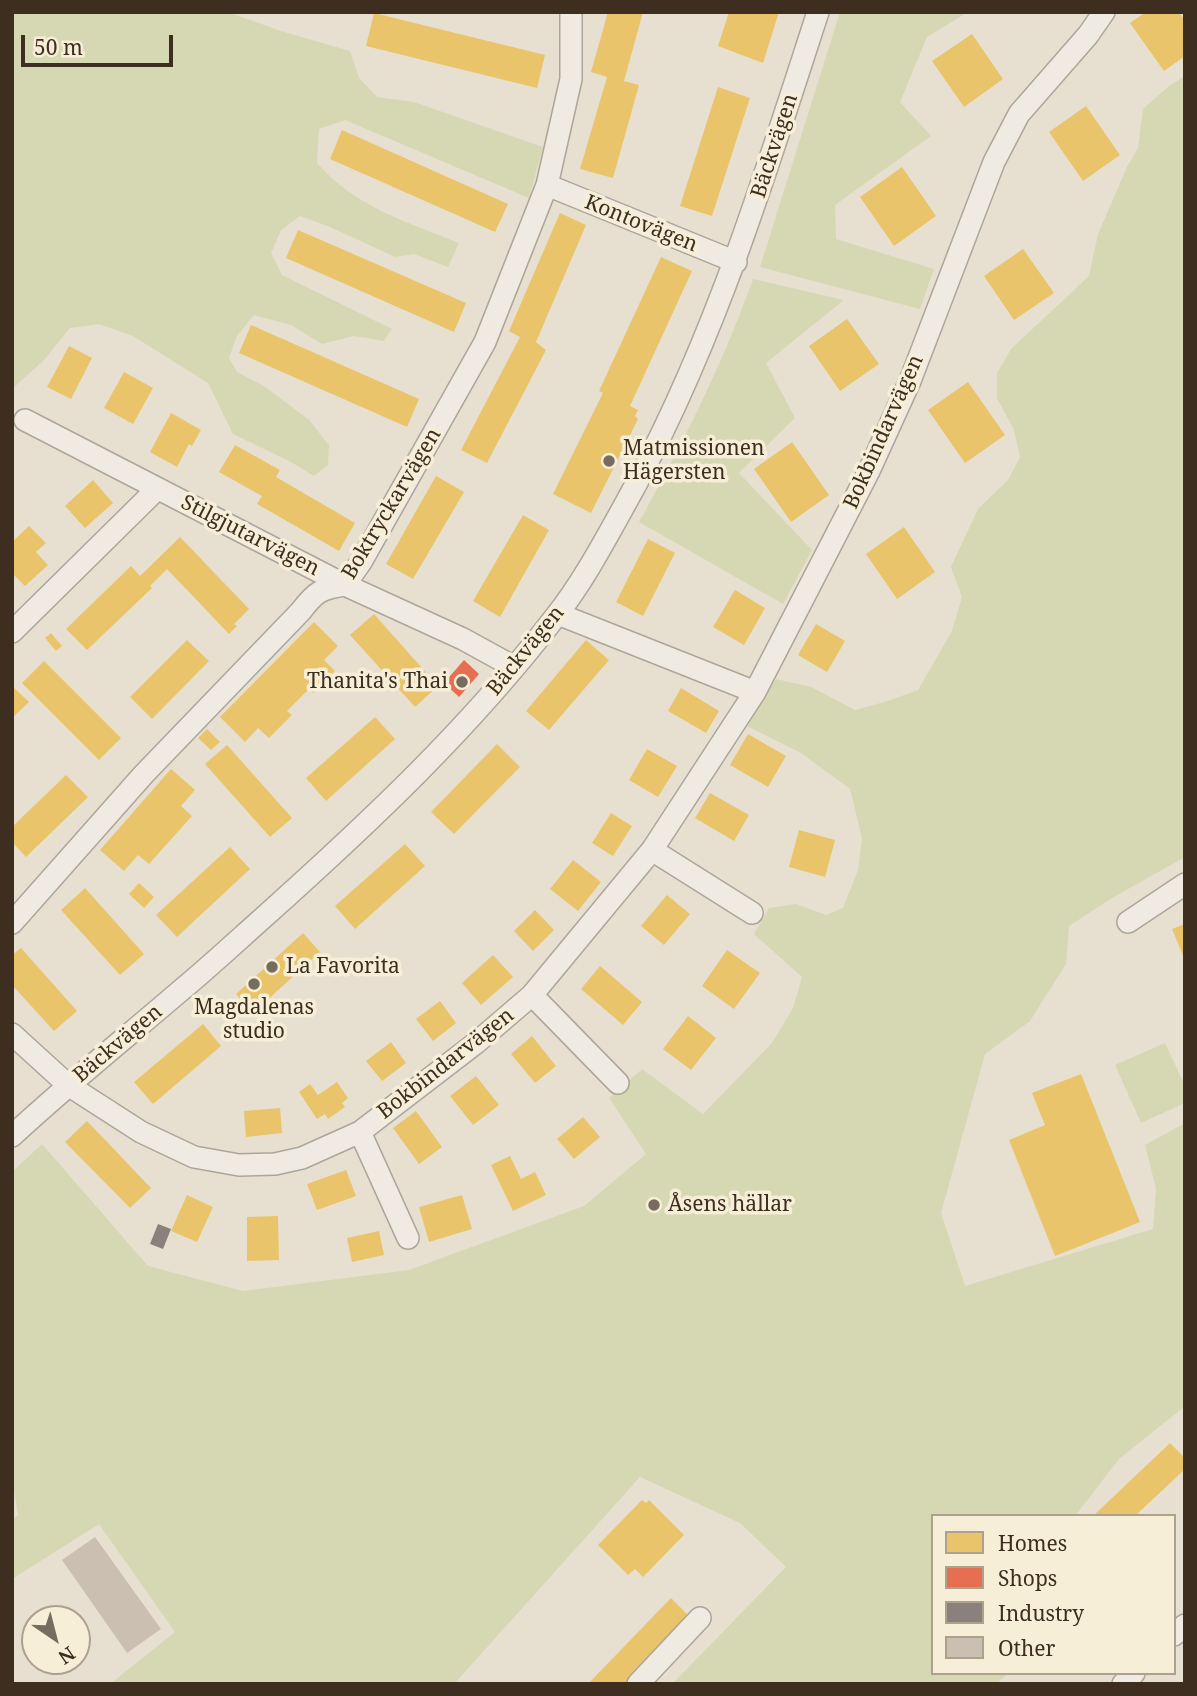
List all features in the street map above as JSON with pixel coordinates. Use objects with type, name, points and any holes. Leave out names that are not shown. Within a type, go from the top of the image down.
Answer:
[{"type":"street","name":"Boktryckarvägen","points":[[12,923],[144,774],[301,611],[313,595],[324,589],[345,585],[397,502],[485,342],[547,185],[571,79],[571,12]]},
{"type":"street","name":"Bäckvägen","points":[[12,1136],[181,991],[378,814],[471,719],[558,614],[603,545],[643,472],[691,371],[736,262],[818,12]]},
{"type":"street","name":"Bokbindarvägen","points":[[12,1034],[68,1086],[149,1136],[194,1157],[239,1165],[275,1164],[302,1158],[360,1132],[476,1043],[533,995],[652,850],[755,692],[874,460],[909,381],[994,162],[1019,114],[1088,35],[1104,12]]},
{"type":"street","name":"Kontovägen","points":[[547,185],[736,262]]},
{"type":"street","name":"Stilgjutarvägen","points":[[25,420],[345,585],[463,639],[514,667]]},
{"type":"street","points":[[12,632],[157,489]]},
{"type":"street","points":[[558,614],[755,692]]},
{"type":"street","points":[[652,850],[752,913]]},
{"type":"street","points":[[1128,922],[1185,884]]},
{"type":"street","name":"Bokbindarvägen","points":[[533,995],[618,1083]]},
{"type":"street","name":"Bokbindarvägen","points":[[360,1132],[408,1238]]},
{"type":"street","points":[[638,1684],[701,1618]]},
{"type":"green space","points":[[12,12],[228,12],[350,51],[359,78],[377,97],[414,102],[543,147],[529,198],[345,120],[319,129],[317,163],[332,178],[383,212],[459,243],[448,267],[414,254],[395,257],[300,216],[281,230],[271,253],[282,275],[392,329],[384,341],[354,336],[322,344],[291,325],[254,315],[237,336],[229,358],[237,372],[264,386],[309,420],[329,445],[328,465],[314,476],[233,434],[208,383],[133,336],[99,324],[70,328],[44,360],[12,389]]},
{"type":"green space","points":[[840,12],[968,12],[927,37],[900,102],[931,136],[835,205],[836,239],[934,269],[920,309],[760,267]]},
{"type":"green space","points":[[1185,76],[1185,857],[1069,926],[1066,964],[1030,1021],[985,1054],[941,1213],[965,1286],[1153,1229],[1156,1189],[1145,1145],[1185,1123],[1185,1406],[1119,1459],[1077,1514],[931,1514],[931,1675],[1007,1675],[996,1684],[672,1684],[786,1567],[740,1523],[640,1477],[454,1684],[110,1684],[175,1632],[99,1524],[12,1579],[12,1521],[18,1515],[12,1477],[12,1172],[42,1144],[148,1266],[243,1291],[409,1270],[584,1206],[646,1154],[609,1098],[642,1069],[703,1114],[772,1043],[793,1008],[802,977],[754,934],[769,908],[796,904],[826,915],[843,908],[858,870],[862,838],[850,789],[801,753],[747,726],[776,679],[811,687],[855,710],[918,690],[952,631],[962,597],[951,567],[978,509],[1008,480],[1020,457],[1014,430],[997,398],[997,373],[1011,349],[1089,276],[1098,234],[1138,148],[1143,109]]},
{"type":"green space","points":[[753,279],[844,300],[766,363],[795,418],[739,473],[812,550],[783,604],[639,522],[701,403]]},
{"type":"green space","points":[[1165,1043],[1185,1086],[1185,1103],[1141,1123],[1115,1065]]},
{"type":"building: Homes","points":[[608,12],[643,12],[624,81],[639,85],[613,178],[580,169],[607,77],[591,72]]},
{"type":"building: Homes","points":[[729,12],[779,12],[763,63],[718,46]]},
{"type":"building: Homes","points":[[1146,12],[1179,12],[1185,21],[1185,56],[1164,71],[1130,23]]},
{"type":"building: Homes","points":[[374,13],[545,55],[537,88],[366,46]]},
{"type":"building: Homes","points":[[972,34],[1003,79],[964,107],[932,61]]},
{"type":"building: Homes","points":[[718,87],[750,98],[712,216],[680,206]]},
{"type":"building: Homes","points":[[1086,106],[1120,155],[1083,181],[1049,132]]},
{"type":"building: Homes","points":[[342,130],[508,204],[495,232],[330,159]]},
{"type":"building: Homes","points":[[902,167],[936,216],[894,246],[860,197]]},
{"type":"building: Homes","points":[[560,213],[586,225],[536,342],[546,350],[487,463],[461,450],[520,337],[509,331]]},
{"type":"building: Homes","points":[[298,230],[466,303],[454,332],[286,258]]},
{"type":"building: Homes","points":[[1023,249],[1054,293],[1014,320],[984,276]]},
{"type":"building: Homes","points":[[661,257],[692,271],[630,406],[638,410],[635,416],[638,419],[591,513],[553,494],[603,393],[599,391]]},
{"type":"building: Homes","points":[[847,319],[879,364],[840,391],[809,346]]},
{"type":"building: Homes","points":[[251,325],[419,399],[407,427],[239,353]]},
{"type":"building: Homes","points":[[69,346],[92,358],[71,399],[47,387]]},
{"type":"building: Homes","points":[[124,372],[153,388],[133,424],[104,408]]},
{"type":"building: Homes","points":[[968,382],[1005,435],[965,463],[928,410]]},
{"type":"building: Homes","points":[[171,413],[201,430],[192,446],[189,444],[177,467],[150,452]]},
{"type":"building: Homes","points":[[792,442],[829,495],[791,522],[754,469]]},
{"type":"building: Homes","points":[[235,445],[280,470],[276,477],[355,523],[339,551],[257,504],[262,496],[219,472]]},
{"type":"building: Homes","points":[[436,476],[464,492],[413,579],[386,564]]},
{"type":"building: Homes","points":[[93,480],[113,503],[85,528],[65,506]]},
{"type":"building: Homes","points":[[523,515],[549,530],[500,617],[473,601]]},
{"type":"building: Homes","points":[[29,526],[46,543],[36,552],[48,565],[25,586],[12,573],[12,542]]},
{"type":"building: Homes","points":[[904,527],[935,572],[897,599],[866,554]]},
{"type":"building: Homes","points":[[180,537],[249,609],[234,624],[237,626],[229,634],[167,569],[150,586],[152,588],[87,650],[66,629],[131,566],[140,576]]},
{"type":"building: Homes","points":[[648,539],[675,553],[643,616],[616,602]]},
{"type":"building: Homes","points":[[735,590],[765,608],[744,645],[713,627]]},
{"type":"building: Homes","points":[[374,614],[438,686],[415,707],[350,635]]},
{"type":"building: Homes","points":[[314,622],[338,646],[324,660],[335,671],[313,693],[309,689],[287,711],[292,715],[269,738],[258,728],[245,742],[220,717]]},
{"type":"building: Homes","points":[[816,624],[845,641],[827,672],[798,655]]},
{"type":"building: Homes","points":[[51,633],[62,646],[56,651],[45,638]]},
{"type":"building: Homes","points":[[187,640],[209,661],[152,719],[130,697]]},
{"type":"building: Homes","points":[[586,640],[609,660],[549,730],[526,711]]},
{"type":"building: Homes","points":[[44,661],[121,738],[99,760],[22,683]]},
{"type":"building: Homes","points":[[12,686],[29,702],[12,718]]},
{"type":"building: Homes","points":[[681,688],[719,711],[706,733],[668,711]]},
{"type":"building: Homes","points":[[375,717],[395,739],[326,801],[306,778]]},
{"type":"building: Homes","points":[[207,729],[220,742],[211,750],[198,738]]},
{"type":"building: Homes","points":[[748,734],[786,756],[768,787],[730,765]]},
{"type":"building: Homes","points":[[497,744],[520,767],[454,834],[431,812]]},
{"type":"building: Homes","points":[[227,745],[292,818],[270,837],[205,764]]},
{"type":"building: Homes","points":[[647,749],[677,766],[658,797],[629,780]]},
{"type":"building: Homes","points":[[171,769],[195,790],[181,806],[192,816],[149,864],[138,855],[124,871],[100,850]]},
{"type":"building: Homes","points":[[66,775],[88,797],[26,857],[12,842],[12,827]]},
{"type":"building: Homes","points":[[710,793],[749,815],[734,841],[695,818]]},
{"type":"building: Homes","points":[[611,813],[632,826],[613,856],[592,843]]},
{"type":"building: Homes","points":[[799,830],[835,840],[825,877],[789,867]]},
{"type":"building: Homes","points":[[405,844],[425,866],[355,929],[335,906]]},
{"type":"building: Homes","points":[[230,847],[250,869],[177,937],[156,915]]},
{"type":"building: Homes","points":[[573,860],[601,882],[578,911],[550,889]]},
{"type":"building: Homes","points":[[139,883],[154,897],[144,908],[129,894]]},
{"type":"building: Homes","points":[[85,888],[144,954],[120,975],[61,910]]},
{"type":"building: Homes","points":[[667,895],[690,914],[664,945],[641,926]]},
{"type":"building: Homes","points":[[535,910],[554,930],[533,951],[514,931]]},
{"type":"building: Homes","points":[[1185,924],[1185,960],[1172,929]]},
{"type":"building: Homes","points":[[303,933],[320,952],[253,1013],[236,994]]},
{"type":"building: Homes","points":[[21,948],[77,1011],[54,1031],[12,985],[12,955]]},
{"type":"building: Homes","points":[[727,950],[760,973],[734,1009],[702,986]]},
{"type":"building: Homes","points":[[493,955],[513,977],[481,1005],[462,983]]},
{"type":"building: Homes","points":[[600,966],[642,1002],[623,1025],[581,989]]},
{"type":"building: Homes","points":[[440,1001],[456,1023],[433,1041],[416,1019]]},
{"type":"building: Homes","points":[[688,1016],[716,1038],[691,1070],[663,1049]]},
{"type":"building: Homes","points":[[203,1024],[221,1046],[153,1104],[134,1082]]},
{"type":"building: Homes","points":[[532,1036],[556,1066],[535,1083],[511,1054]]},
{"type":"building: Homes","points":[[391,1042],[406,1063],[382,1081],[366,1061]]},
{"type":"building: Homes","points":[[1081,1074],[1140,1222],[1055,1256],[1009,1140],[1045,1125],[1032,1093]]},
{"type":"building: Homes","points":[[476,1076],[499,1105],[473,1125],[450,1096]]},
{"type":"building: Homes","points":[[337,1082],[348,1098],[342,1103],[345,1107],[328,1119],[325,1114],[317,1119],[299,1092],[310,1084],[318,1095]]},
{"type":"building: Homes","points":[[280,1108],[282,1133],[246,1137],[244,1111]]},
{"type":"building: Homes","points":[[416,1111],[442,1147],[419,1164],[393,1128]]},
{"type":"building: Homes","points":[[583,1117],[600,1137],[574,1159],[557,1139]]},
{"type":"building: Homes","points":[[87,1121],[151,1188],[130,1208],[65,1142]]},
{"type":"building: Homes","points":[[510,1156],[521,1179],[535,1172],[546,1195],[513,1211],[491,1165]]},
{"type":"building: Homes","points":[[346,1170],[356,1196],[317,1210],[307,1184]]},
{"type":"building: Homes","points":[[187,1195],[213,1207],[197,1242],[171,1231]]},
{"type":"building: Homes","points":[[462,1195],[472,1229],[429,1242],[419,1207]]},
{"type":"building: Homes","points":[[278,1216],[279,1260],[247,1261],[247,1217]]},
{"type":"building: Homes","points":[[379,1231],[384,1255],[352,1262],[347,1238]]},
{"type":"building: Homes","points":[[1170,1443],[1185,1458],[1185,1469],[1137,1514],[1095,1514]]},
{"type":"building: Homes","points":[[642,1500],[646,1503],[649,1500],[684,1535],[643,1577],[635,1569],[628,1575],[598,1545]]},
{"type":"building: Homes","points":[[671,1598],[690,1617],[625,1684],[588,1684]]},
{"type":"building: Shops","points":[[464,660],[479,674],[459,697],[444,683]]},
{"type":"building: Industry","points":[[158,1224],[171,1229],[163,1249],[150,1244]]},
{"type":"building: Other","points":[[95,1537],[161,1629],[127,1653],[62,1560]]},
{"type":"place","name":"Matmissionen Hägersten","points":[[609,461]]},
{"type":"place","name":"Thanita's Thai","points":[[462,682]]},
{"type":"place","name":"La Favorita","points":[[272,967]]},
{"type":"place","name":"Magdalenas studio","points":[[254,984]]},
{"type":"place","name":"Åsens hällar","points":[[654,1205]]}]
